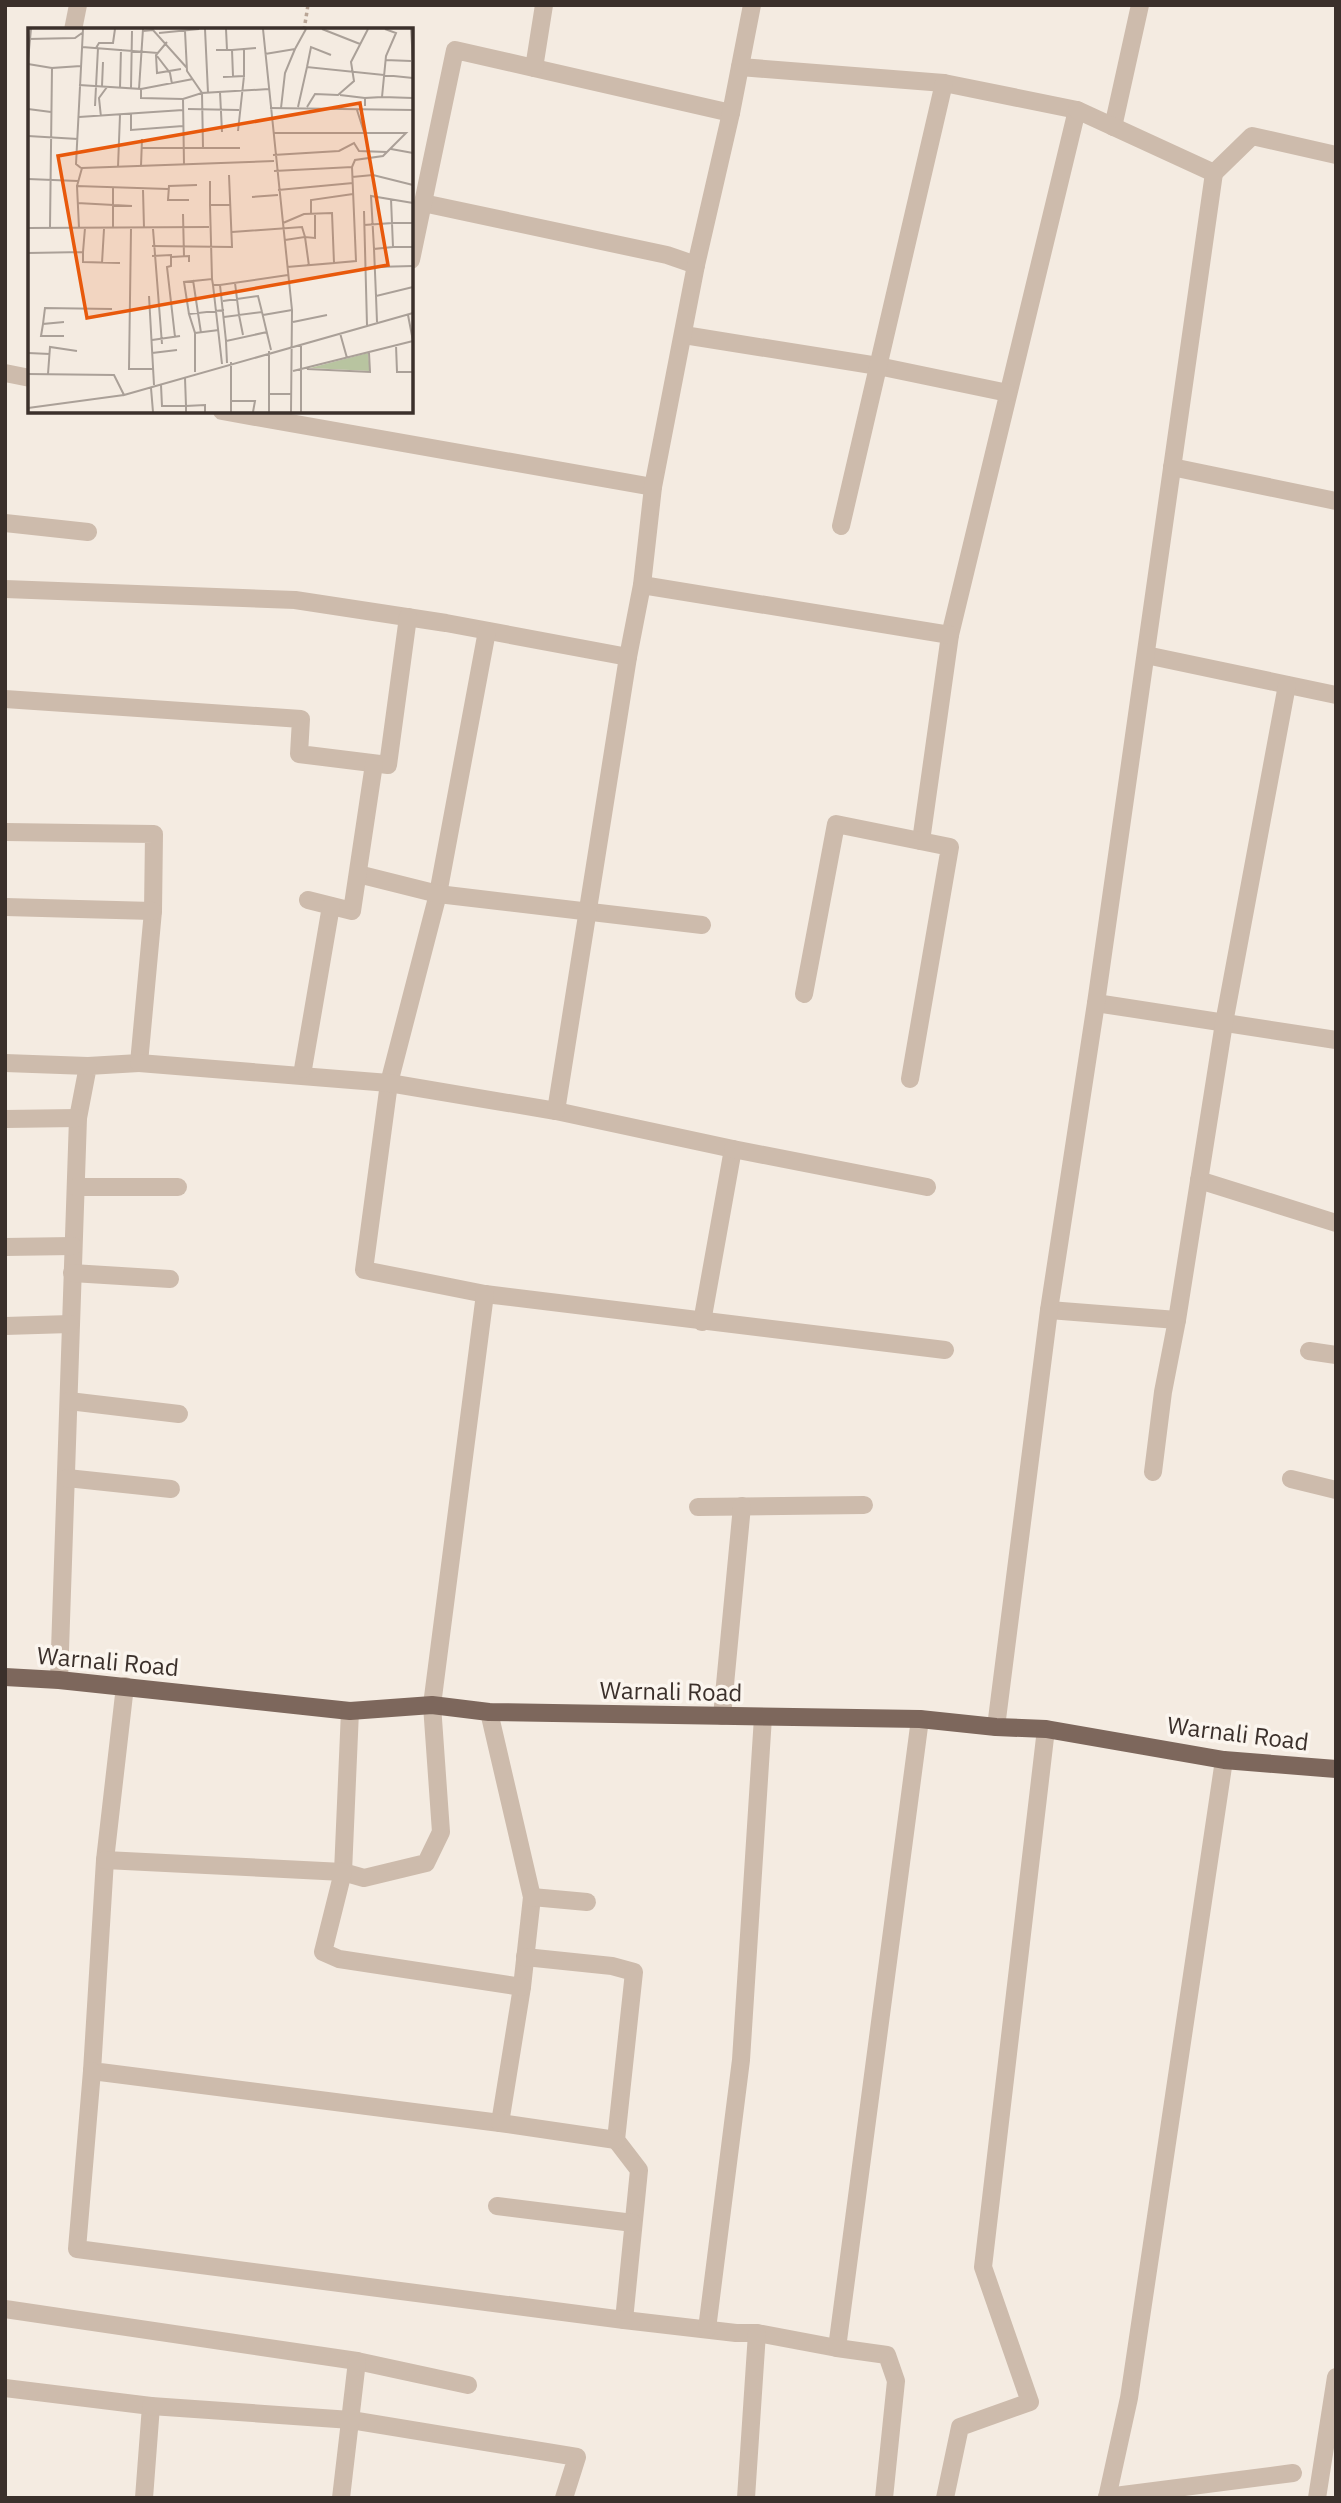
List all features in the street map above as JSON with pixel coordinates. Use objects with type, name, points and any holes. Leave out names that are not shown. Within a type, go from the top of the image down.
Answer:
[{"type":"main road","name":"Warnali Road","points":[[5,1677],[125,1686],[350,1710],[432,1704],[489,1713],[920,1720],[1046,1729],[1224,1760],[1336,1769]]},
{"type":"street","points":[[73,28],[78,5]]},
{"type":"street","points":[[534,68],[544,5]]},
{"type":"street","points":[[556,1111],[628,657],[642,585],[653,487],[696,265],[732,113],[752,5]]},
{"type":"street","points":[[1113,127],[1140,5]]},
{"type":"street","points":[[413,250],[455,50],[732,113]]},
{"type":"street","points":[[740,67],[944,83],[1077,110],[1214,173]]},
{"type":"street","points":[[841,526],[944,83]]},
{"type":"street","points":[[920,841],[950,635],[1077,110]]},
{"type":"street","points":[[996,1727],[1049,1310],[1096,1003],[1214,173],[1252,136],[1336,155]]},
{"type":"street","points":[[423,203],[667,254],[696,265]]},
{"type":"street","points":[[684,335],[878,366],[1008,393]]},
{"type":"street","points":[[5,373],[28,377]]},
{"type":"street","points":[[233,413],[653,487]]},
{"type":"street","points":[[1172,467],[1336,501]]},
{"type":"street","points":[[5,523],[88,532]]},
{"type":"street","points":[[642,585],[950,635]]},
{"type":"street","points":[[5,589],[295,600],[408,617],[628,657]]},
{"type":"street","points":[[5,699],[301,719],[299,754],[388,765],[408,617]]},
{"type":"street","points":[[487,631],[439,894],[389,1083],[364,1270],[485,1294],[946,1350]]},
{"type":"street","points":[[1146,655],[1336,695]]},
{"type":"street","points":[[1153,1472],[1163,1392],[1224,1023],[1287,685]]},
{"type":"street","points":[[308,900],[352,911],[374,764]]},
{"type":"street","points":[[804,994],[836,824],[950,847],[910,1079]]},
{"type":"street","points":[[5,832],[154,834],[153,911],[139,1063]]},
{"type":"street","points":[[358,874],[439,894],[702,925]]},
{"type":"street","points":[[303,1069],[331,906]]},
{"type":"street","points":[[5,907],[153,911]]},
{"type":"street","points":[[1096,1003],[1336,1040]]},
{"type":"street","points":[[5,1063],[88,1066],[139,1063],[389,1083],[556,1111],[733,1149],[927,1186]]},
{"type":"street","points":[[59,1680],[78,1118],[88,1066]]},
{"type":"street","points":[[5,1119],[78,1118]]},
{"type":"street","points":[[702,1322],[733,1149]]},
{"type":"street","points":[[1199,1180],[1336,1223]]},
{"type":"street","points":[[75,1187],[178,1187]]},
{"type":"street","points":[[5,1247],[73,1246]]},
{"type":"street","points":[[72,1273],[170,1279]]},
{"type":"street","points":[[105,1860],[343,1872],[364,1878],[426,1863],[441,1832],[432,1704],[485,1294]]},
{"type":"street","points":[[1049,1310],[1177,1320]]},
{"type":"street","points":[[5,1326],[70,1324]]},
{"type":"street","points":[[1309,1351],[1336,1355]]},
{"type":"street","points":[[69,1401],[179,1414]]},
{"type":"street","points":[[67,1478],[171,1489]]},
{"type":"street","points":[[1291,1479],[1336,1490]]},
{"type":"street","points":[[698,1507],[863,1505]]},
{"type":"street","points":[[722,1716],[742,1506]]},
{"type":"street","points":[[125,1686],[105,1860],[92,2071],[76,2249],[624,2320],[757,2333],[887,2355],[896,2381],[884,2498]]},
{"type":"street","points":[[350,1710],[343,1872],[324,1952],[339,1959],[522,1987]]},
{"type":"street","points":[[489,1713],[533,1898],[500,2123]]},
{"type":"street","points":[[707,2329],[741,2060],[763,1717]]},
{"type":"street","points":[[837,2348],[920,1720]]},
{"type":"street","points":[[945,2498],[960,2427],[1030,2402],[984,2267],[1046,1729]]},
{"type":"street","points":[[1224,1760],[1131,2385],[1107,2498],[1293,2473]]},
{"type":"street","points":[[533,1898],[587,1902]]},
{"type":"street","points":[[525,1957],[612,1966],[634,1972],[616,2140],[639,2170],[624,2320]]},
{"type":"street","points":[[92,2071],[616,2140]]},
{"type":"street","points":[[498,2206],[633,2223]]},
{"type":"street","points":[[5,2309],[357,2361],[468,2385]]},
{"type":"street","points":[[746,2498],[757,2333]]},
{"type":"street","points":[[341,2498],[357,2361]]},
{"type":"street","points":[[1317,2498],[1336,2377]]},
{"type":"street","points":[[5,2388],[151,2406],[351,2420],[577,2457],[564,2498]]},
{"type":"street","points":[[144,2498],[151,2406]]},
{"type":"path","points":[[304,28],[308,5]]}]
